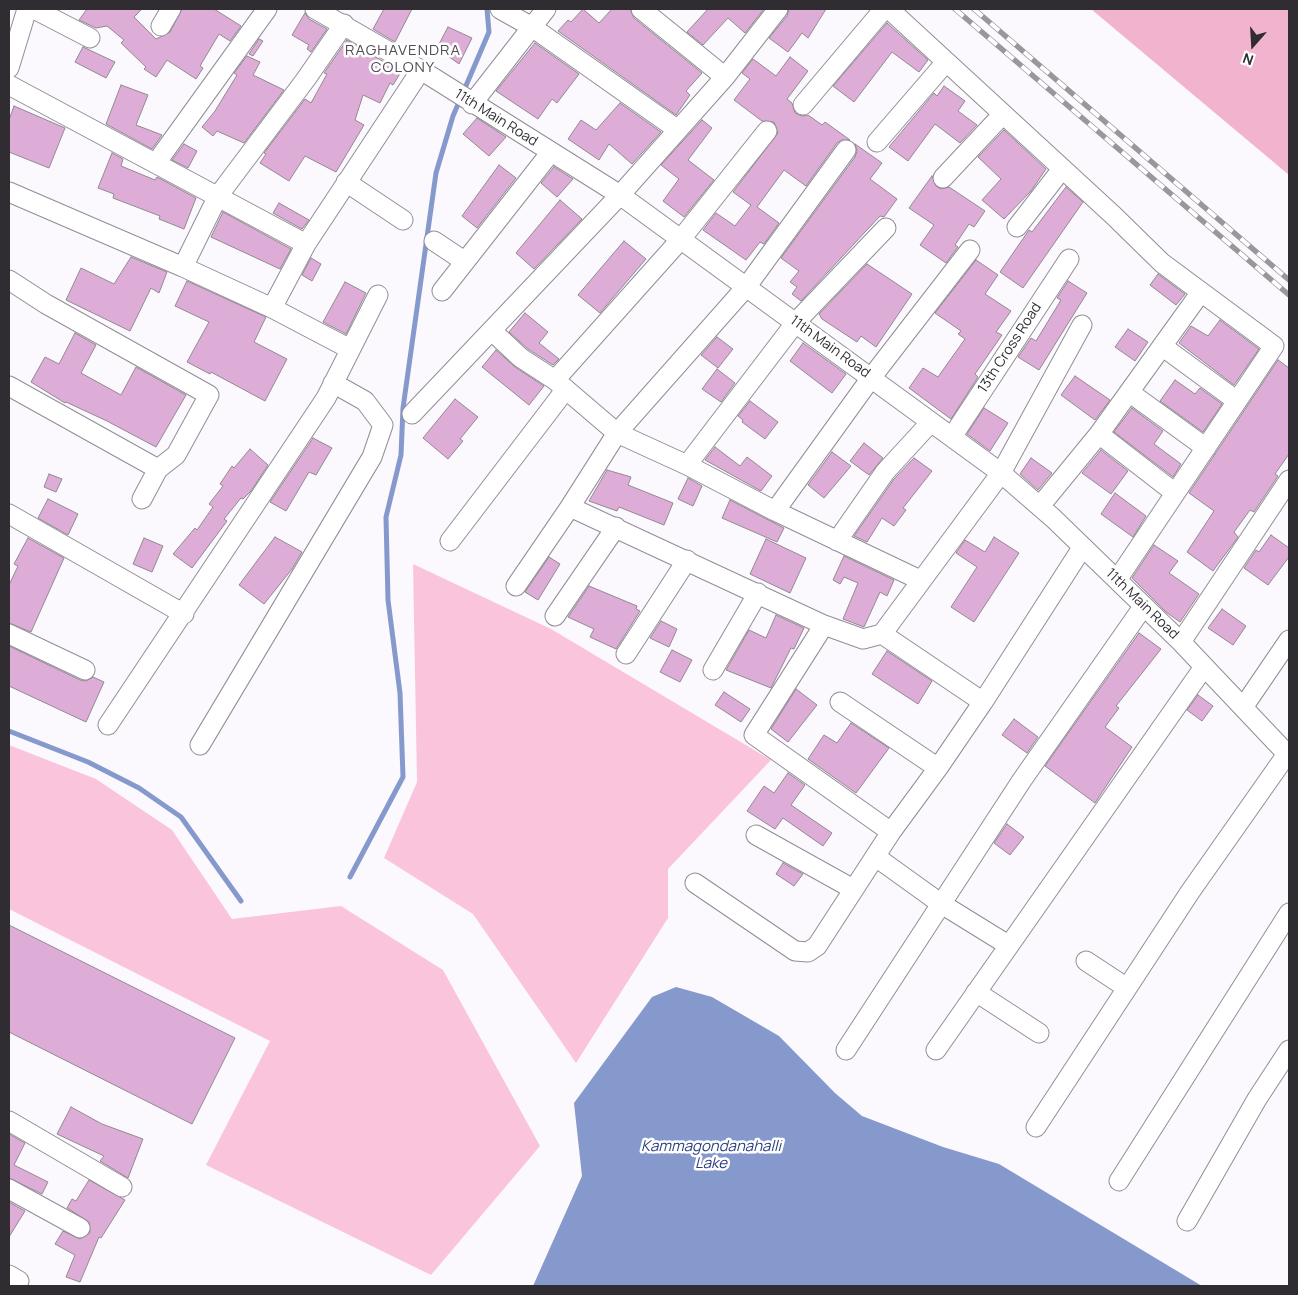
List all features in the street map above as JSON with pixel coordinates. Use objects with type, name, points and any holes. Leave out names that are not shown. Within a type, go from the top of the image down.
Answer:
[{"type":"street","points":[[9,68],[27,9]]},
{"type":"street","points":[[34,9],[90,38]]},
{"type":"street","points":[[156,163],[268,9]]},
{"type":"street","name":"11th Main Road","points":[[315,9],[421,70],[472,104],[620,195],[1001,473],[1040,506],[1181,642],[1244,706],[1288,755]]},
{"type":"street","points":[[500,9],[532,27],[678,130]]},
{"type":"street","points":[[472,104],[546,9]]},
{"type":"street","points":[[641,9],[725,77]]},
{"type":"street","points":[[803,105],[884,9]]},
{"type":"street","points":[[889,9],[1162,263],[1274,346],[1117,580]]},
{"type":"street","points":[[412,414],[620,195],[725,77],[776,10]]},
{"type":"street","points":[[161,26],[177,11]]},
{"type":"street","points":[[183,267],[218,196],[306,80],[344,24]]},
{"type":"street","points":[[877,142],[946,62]]},
{"type":"street","points":[[272,308],[306,244],[421,70]]},
{"type":"street","points":[[9,86],[306,244]]},
{"type":"street","points":[[943,178],[1003,114]]},
{"type":"street","points":[[450,541],[560,385],[681,240],[767,131]]},
{"type":"street","points":[[516,586],[570,507],[617,433],[747,286],[846,150]]},
{"type":"street","points":[[442,291],[551,152]]},
{"type":"street","points":[[1017,227],[1062,169]]},
{"type":"street","points":[[346,182],[403,220]]},
{"type":"street","points":[[9,192],[183,267],[272,308],[350,349]]},
{"type":"street","points":[[687,465],[796,322],[886,228]]},
{"type":"street","points":[[434,241],[464,261]]},
{"type":"street","points":[[775,511],[872,378],[970,250]]},
{"type":"street","name":"13th Cross Road","points":[[952,437],[1069,259]]},
{"type":"street","points":[[9,280],[46,304],[209,395],[176,455],[158,469],[142,499]]},
{"type":"street","points":[[1040,506],[1099,434],[1201,292]]},
{"type":"street","points":[[108,725],[184,614],[333,383],[378,295]]},
{"type":"street","points":[[570,507],[824,625],[863,639],[882,634],[920,580],[1001,473],[1082,325]]},
{"type":"street","points":[[492,331],[521,358],[560,385],[617,433],[687,465],[775,511],[920,580]]},
{"type":"street","points":[[1162,346],[1237,401]]},
{"type":"street","points":[[200,745],[372,457],[383,424],[365,401],[333,383]]},
{"type":"street","points":[[9,386],[158,469]]},
{"type":"street","points":[[1129,392],[1206,448]]},
{"type":"street","points":[[837,541],[885,472],[930,423]]},
{"type":"street","points":[[1099,434],[1175,493]]},
{"type":"street","points":[[1181,642],[1289,480]]},
{"type":"street","points":[[9,514],[184,614]]},
{"type":"street","points":[[555,616],[616,527]]},
{"type":"street","points":[[695,883],[795,951],[808,952],[818,946],[891,832],[983,702],[1082,548]]},
{"type":"street","points":[[626,654],[687,560]]},
{"type":"street","points":[[713,670],[758,593]]},
{"type":"street","points":[[846,1050],[940,903],[1022,780],[1143,607]]},
{"type":"street","points":[[824,625],[754,735],[891,832]]},
{"type":"street","points":[[9,634],[85,670]]},
{"type":"street","points":[[882,634],[983,702]]},
{"type":"street","points":[[1244,706],[1289,640]]},
{"type":"street","points":[[936,1050],[1204,667]]},
{"type":"street","points":[[840,702],[938,768]]},
{"type":"street","points":[[1036,1127],[1190,892],[1288,755]]},
{"type":"street","points":[[756,835],[853,889]]},
{"type":"street","points":[[876,857],[940,903],[1008,945]]},
{"type":"street","points":[[1119,1181],[1289,913]]},
{"type":"street","points":[[1086,961],[1128,988]]},
{"type":"street","points":[[976,992],[1039,1033]]},
{"type":"street","points":[[1187,1221],[1257,1099],[1289,1050]]},
{"type":"street","points":[[9,1121],[122,1187]]},
{"type":"street","points":[[9,1189],[80,1228]]},
{"type":"shaded area","points":[[1091,9],[1289,9],[1289,175]]},
{"type":"shaded area","points":[[413,564],[551,629],[771,760],[668,869],[668,918],[576,1063],[473,914],[384,858],[417,782]]},
{"type":"shaded area","points":[[9,745],[96,779],[172,830],[232,919],[341,906],[443,970],[540,1146],[431,1275],[206,1165],[270,1041],[9,909]]},
{"type":"water","name":"Kammagondanahalli Lake","points":[[676,987],[712,997],[779,1036],[835,1093],[862,1116],[943,1147],[999,1164],[1202,1286],[533,1286],[582,1176],[574,1103],[652,997]]},
{"type":"building","points":[[87,9],[142,9],[134,17],[156,39],[170,32],[182,9],[214,9],[241,26],[230,41],[219,34],[200,66],[203,68],[196,79],[167,60],[156,77],[144,69],[146,67],[121,43],[124,40],[107,26],[96,28],[79,20]]},
{"type":"building","points":[[384,9],[412,9],[395,42],[373,29]]},
{"type":"building","points":[[583,9],[599,23],[612,9],[630,9],[634,18],[702,73],[686,91],[690,95],[676,115],[558,31],[568,20],[571,22]]},
{"type":"building","points":[[708,9],[764,9],[745,33],[728,18],[703,45],[687,32]]},
{"type":"building","points":[[789,9],[826,9],[808,38],[802,33],[788,52],[769,38],[787,16]]},
{"type":"building","points":[[305,13],[309,19],[327,29],[311,52],[307,49],[309,45],[292,35]]},
{"type":"building","points":[[887,23],[928,60],[919,72],[892,52],[854,102],[833,86]]},
{"type":"building","points":[[448,27],[472,38],[459,64],[437,48]]},
{"type":"building","points":[[259,39],[263,41],[253,56],[249,54]]},
{"type":"building","points":[[347,40],[401,72],[393,85],[390,83],[380,103],[363,95],[355,120],[364,125],[336,172],[305,156],[289,181],[260,163],[266,154],[264,153],[305,99],[311,103],[327,74],[324,73]]},
{"type":"building","points":[[535,43],[579,74],[557,103],[552,99],[538,119],[496,91]]},
{"type":"building","points":[[83,47],[115,62],[106,78],[75,62]]},
{"type":"building","points":[[247,56],[260,62],[253,75],[284,90],[244,143],[217,131],[213,136],[202,127],[215,111],[237,75],[234,73]]},
{"type":"building","points":[[790,57],[808,71],[787,99],[792,103],[795,113],[802,116],[808,115],[822,125],[825,122],[850,140],[842,140],[837,143],[806,186],[784,170],[757,207],[779,223],[764,244],[760,242],[746,260],[703,230],[716,213],[735,226],[751,205],[733,192],[778,133],[774,122],[762,121],[734,100],[750,79],[742,73],[753,59],[776,76]]},
{"type":"building","points":[[121,85],[148,95],[136,125],[162,135],[152,149],[106,124]]},
{"type":"building","points":[[944,86],[965,101],[958,111],[977,125],[960,143],[935,124],[908,161],[889,147],[934,93],[937,96]]},
{"type":"building","points":[[620,103],[661,132],[632,164],[609,144],[599,160],[568,139],[581,120],[596,130]]},
{"type":"building","points":[[14,106],[65,128],[49,168],[9,152],[9,120]]},
{"type":"building","points":[[477,118],[506,137],[489,156],[463,134]]},
{"type":"building","points":[[702,120],[712,128],[688,160],[714,180],[684,217],[663,201],[679,179],[661,165]]},
{"type":"building","points":[[1004,130],[1046,169],[1031,191],[1004,219],[982,200],[1001,179],[978,157]]},
{"type":"building","points":[[184,144],[197,151],[188,168],[172,160]]},
{"type":"building","points":[[855,144],[882,163],[870,179],[897,199],[884,217],[880,216],[801,301],[792,294],[797,287],[790,282],[799,271],[781,258],[855,157],[857,151]]},
{"type":"building","points":[[112,153],[123,159],[121,166],[155,180],[157,177],[196,198],[184,229],[159,219],[160,216],[113,198],[114,194],[98,188]]},
{"type":"building","points":[[499,165],[516,178],[477,228],[462,216]]},
{"type":"building","points":[[554,167],[573,179],[557,197],[541,183]]},
{"type":"building","points":[[932,176],[936,186],[941,189],[949,187],[985,211],[974,227],[969,224],[955,245],[958,247],[946,263],[920,245],[934,225],[909,208]]},
{"type":"building","points":[[1066,187],[1083,202],[1023,288],[1000,272],[1029,230],[1032,232]]},
{"type":"building","points":[[560,200],[582,219],[534,269],[516,253]]},
{"type":"building","points":[[279,203],[309,220],[302,229],[273,213]]},
{"type":"building","points":[[223,212],[291,249],[280,269],[211,237]]},
{"type":"building","points":[[624,241],[646,259],[600,313],[578,295]]},
{"type":"building","points":[[131,257],[167,272],[159,293],[151,288],[130,331],[66,300],[81,268],[114,284]]},
{"type":"building","points":[[311,258],[321,264],[312,281],[302,275]]},
{"type":"building","points":[[976,260],[998,275],[985,294],[1011,311],[996,332],[1002,335],[975,374],[978,377],[951,419],[909,388],[923,368],[938,377],[965,339],[958,334],[961,331],[935,313]]},
{"type":"building","points":[[867,264],[912,294],[876,347],[861,336],[857,342],[822,319],[819,314]]},
{"type":"building","points":[[1158,274],[1185,294],[1176,305],[1150,285]]},
{"type":"building","points":[[187,281],[266,317],[254,342],[287,359],[265,401],[211,372],[210,374],[187,362],[209,322],[175,306]]},
{"type":"building","points":[[1068,281],[1087,293],[1039,370],[1018,357],[1031,338],[1036,341],[1061,300],[1057,298]]},
{"type":"building","points":[[345,282],[366,293],[346,334],[323,322]]},
{"type":"building","points":[[525,313],[548,332],[539,343],[559,359],[553,365],[528,349],[509,332]]},
{"type":"building","points":[[1220,320],[1259,349],[1234,385],[1179,343],[1191,326],[1208,336]]},
{"type":"building","points":[[1128,329],[1148,342],[1135,361],[1115,347]]},
{"type":"building","points":[[75,333],[96,345],[81,373],[121,395],[136,367],[186,395],[156,447],[107,421],[65,403],[31,382],[45,357],[59,364]]},
{"type":"building","points":[[717,337],[733,349],[718,368],[701,355]]},
{"type":"building","points":[[803,343],[846,374],[832,393],[790,361]]},
{"type":"building","points":[[496,350],[515,367],[544,386],[529,405],[482,367]]},
{"type":"building","points":[[1278,360],[1289,368],[1289,454],[1275,474],[1278,476],[1254,512],[1250,510],[1234,532],[1238,537],[1213,571],[1187,552],[1214,511],[1189,493]]},
{"type":"building","points":[[717,369],[735,383],[721,402],[702,389]]},
{"type":"building","points":[[1075,376],[1110,400],[1095,420],[1061,395]]},
{"type":"building","points":[[1175,380],[1195,394],[1200,388],[1222,404],[1203,432],[1160,401]]},
{"type":"building","points":[[455,399],[478,417],[460,439],[463,441],[448,459],[423,438]]},
{"type":"building","points":[[750,401],[778,422],[765,439],[742,422],[743,420],[738,416]]},
{"type":"building","points":[[984,408],[1008,423],[990,451],[967,434]]},
{"type":"building","points":[[1132,408],[1163,431],[1154,444],[1181,464],[1173,477],[1114,432]]},
{"type":"building","points":[[313,438],[332,448],[316,475],[309,472],[286,511],[270,502]]},
{"type":"building","points":[[864,443],[883,458],[869,475],[850,461]]},
{"type":"building","points":[[715,447],[740,466],[747,457],[772,476],[761,491],[705,460]]},
{"type":"building","points":[[250,449],[268,465],[251,491],[243,499],[241,498],[224,519],[227,521],[192,568],[173,554],[195,528],[197,530],[213,507],[209,504],[223,486],[220,484],[232,466],[234,468]]},
{"type":"building","points":[[1101,450],[1128,471],[1111,494],[1082,473]]},
{"type":"building","points":[[832,452],[851,466],[824,498],[808,485]]},
{"type":"building","points":[[914,458],[932,471],[903,508],[906,510],[894,526],[882,518],[867,542],[854,536],[894,479]]},
{"type":"building","points":[[1031,458],[1052,473],[1038,490],[1020,474]]},
{"type":"building","points":[[607,470],[631,477],[628,485],[673,503],[664,525],[619,507],[617,511],[589,501]]},
{"type":"building","points":[[49,474],[62,479],[56,492],[44,487]]},
{"type":"building","points":[[688,478],[702,486],[693,506],[678,499]]},
{"type":"building","points":[[1115,493],[1146,516],[1133,537],[1101,514]]},
{"type":"building","points":[[48,499],[78,514],[68,535],[38,518]]},
{"type":"building","points":[[730,500],[784,528],[777,542],[722,518]]},
{"type":"building","points":[[1271,535],[1289,548],[1289,557],[1268,585],[1244,568],[1256,550],[1259,552]]},
{"type":"building","points":[[275,537],[302,552],[292,569],[264,604],[239,585]]},
{"type":"building","points":[[994,537],[1019,553],[974,622],[951,607],[977,567],[956,553],[965,540],[985,552]]},
{"type":"building","points":[[28,538],[64,558],[31,632],[9,623],[9,585],[18,566],[14,564]]},
{"type":"building","points":[[144,538],[163,546],[152,572],[133,564]]},
{"type":"building","points":[[766,539],[806,558],[790,593],[750,574]]},
{"type":"building","points":[[1154,545],[1178,561],[1169,573],[1199,594],[1180,622],[1166,612],[1132,578]]},
{"type":"building","points":[[844,556],[894,580],[887,596],[880,592],[864,627],[843,619],[858,583],[844,577],[840,584],[833,580]]},
{"type":"building","points":[[549,557],[560,564],[538,600],[525,592]]},
{"type":"building","points":[[589,586],[637,606],[636,609],[640,611],[616,649],[590,637],[594,629],[568,617]]},
{"type":"building","points":[[1222,609],[1246,626],[1233,645],[1208,628]]},
{"type":"building","points":[[776,615],[804,628],[794,649],[791,648],[771,688],[726,670],[749,630],[766,638]]},
{"type":"building","points":[[661,621],[677,629],[669,647],[650,638]]},
{"type":"building","points":[[1139,633],[1161,649],[1116,706],[1119,708],[1105,727],[1132,747],[1095,803],[1045,766]]},
{"type":"building","points":[[9,646],[80,680],[86,681],[93,677],[104,682],[86,722],[9,686]]},
{"type":"building","points":[[672,650],[692,660],[680,682],[660,672]]},
{"type":"building","points":[[887,651],[932,681],[918,704],[872,674]]},
{"type":"building","points":[[796,689],[817,705],[788,742],[771,729]]},
{"type":"building","points":[[724,692],[750,709],[741,722],[715,705]]},
{"type":"building","points":[[1198,695],[1213,706],[1202,721],[1187,710]]},
{"type":"building","points":[[1014,719],[1038,737],[1027,753],[1002,735]]},
{"type":"building","points":[[851,723],[889,748],[856,793],[808,759],[824,735],[837,743]]},
{"type":"building","points":[[788,773],[805,785],[791,805],[832,833],[823,846],[783,818],[775,829],[747,811],[764,786],[774,793]]},
{"type":"building","points":[[1007,824],[1024,837],[1010,855],[994,843]]},
{"type":"building","points":[[783,863],[803,874],[794,886],[776,874]]},
{"type":"building","points":[[9,925],[235,1038],[192,1124],[9,1032]]},
{"type":"building","points":[[71,1107],[102,1124],[143,1139],[128,1178],[100,1161],[104,1156],[57,1134]]},
{"type":"building","points":[[9,1134],[25,1143],[14,1165],[48,1182],[42,1194],[9,1178]]},
{"type":"building","points":[[89,1180],[125,1200],[101,1238],[99,1237],[80,1282],[66,1277],[75,1255],[55,1244],[63,1231],[80,1239],[90,1233],[89,1222],[67,1208],[72,1199],[76,1201]]},
{"type":"building","points":[[9,1202],[25,1211],[9,1237]]},
{"type":"waterway","points":[[350,877],[403,777],[400,693],[388,600],[386,517],[401,455],[403,408],[436,173],[453,116],[489,32],[487,9]]},
{"type":"waterway","points":[[9,731],[88,762],[139,788],[181,817],[241,901]]},
{"type":"railway","points":[[955,9],[1289,295]]},
{"type":"railway","points":[[974,9],[1289,280]]},
{"type":"district","name":"RAGHAVENDRA COLONY","points":[[403,60]]}]
